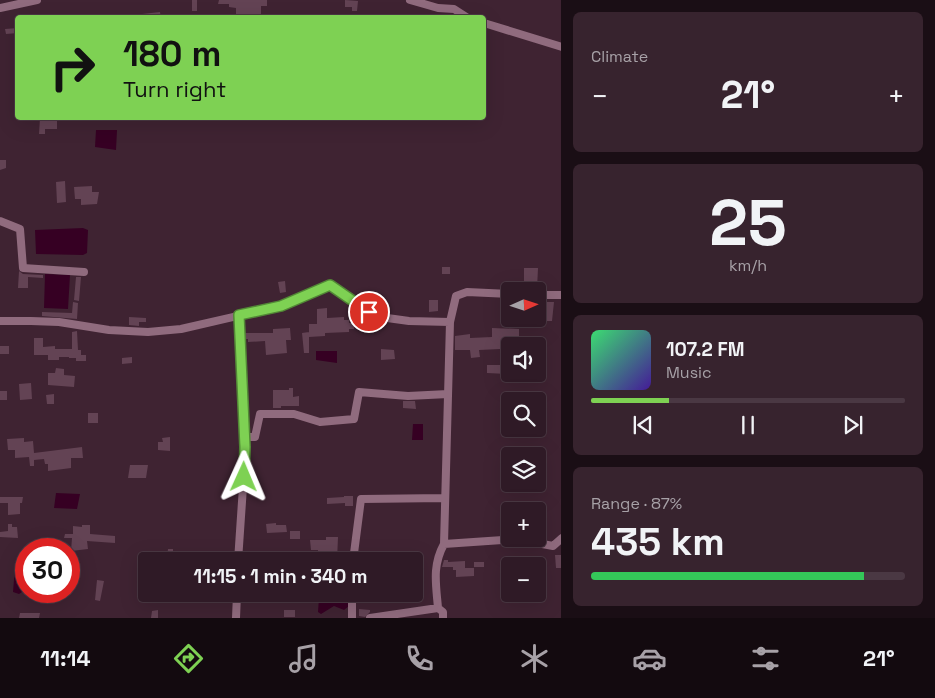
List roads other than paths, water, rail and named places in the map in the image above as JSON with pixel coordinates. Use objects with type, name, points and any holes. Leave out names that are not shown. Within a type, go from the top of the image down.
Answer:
[{"type":"street","points":[[0,8],[37,0]]},
{"type":"street","points":[[410,0],[438,8],[454,9],[463,15]]},
{"type":"street","points":[[486,24],[561,47]]},
{"type":"street","points":[[0,221],[20,229],[24,268],[84,272]]},
{"type":"street","points":[[0,322],[59,322],[108,330],[148,332],[181,329],[281,306],[330,285],[380,317],[450,322]]},
{"type":"street","points":[[438,608],[436,572],[437,557],[444,544],[450,322],[456,296],[467,292],[501,294]]},
{"type":"street","points":[[546,295],[561,295]]},
{"type":"street","points":[[239,315],[244,437],[244,497],[239,552]]},
{"type":"street","points":[[244,437],[255,437],[260,414],[294,414],[320,422],[354,420],[359,392],[408,396],[448,394]]},
{"type":"street","points":[[354,552],[361,499],[446,498]]},
{"type":"street","points":[[444,544],[516,539],[554,546],[561,538]]},
{"type":"street","points":[[236,618],[237,602]]},
{"type":"street","points":[[352,602],[352,618]]},
{"type":"street","points":[[370,618],[438,608],[443,612],[443,618]]}]
